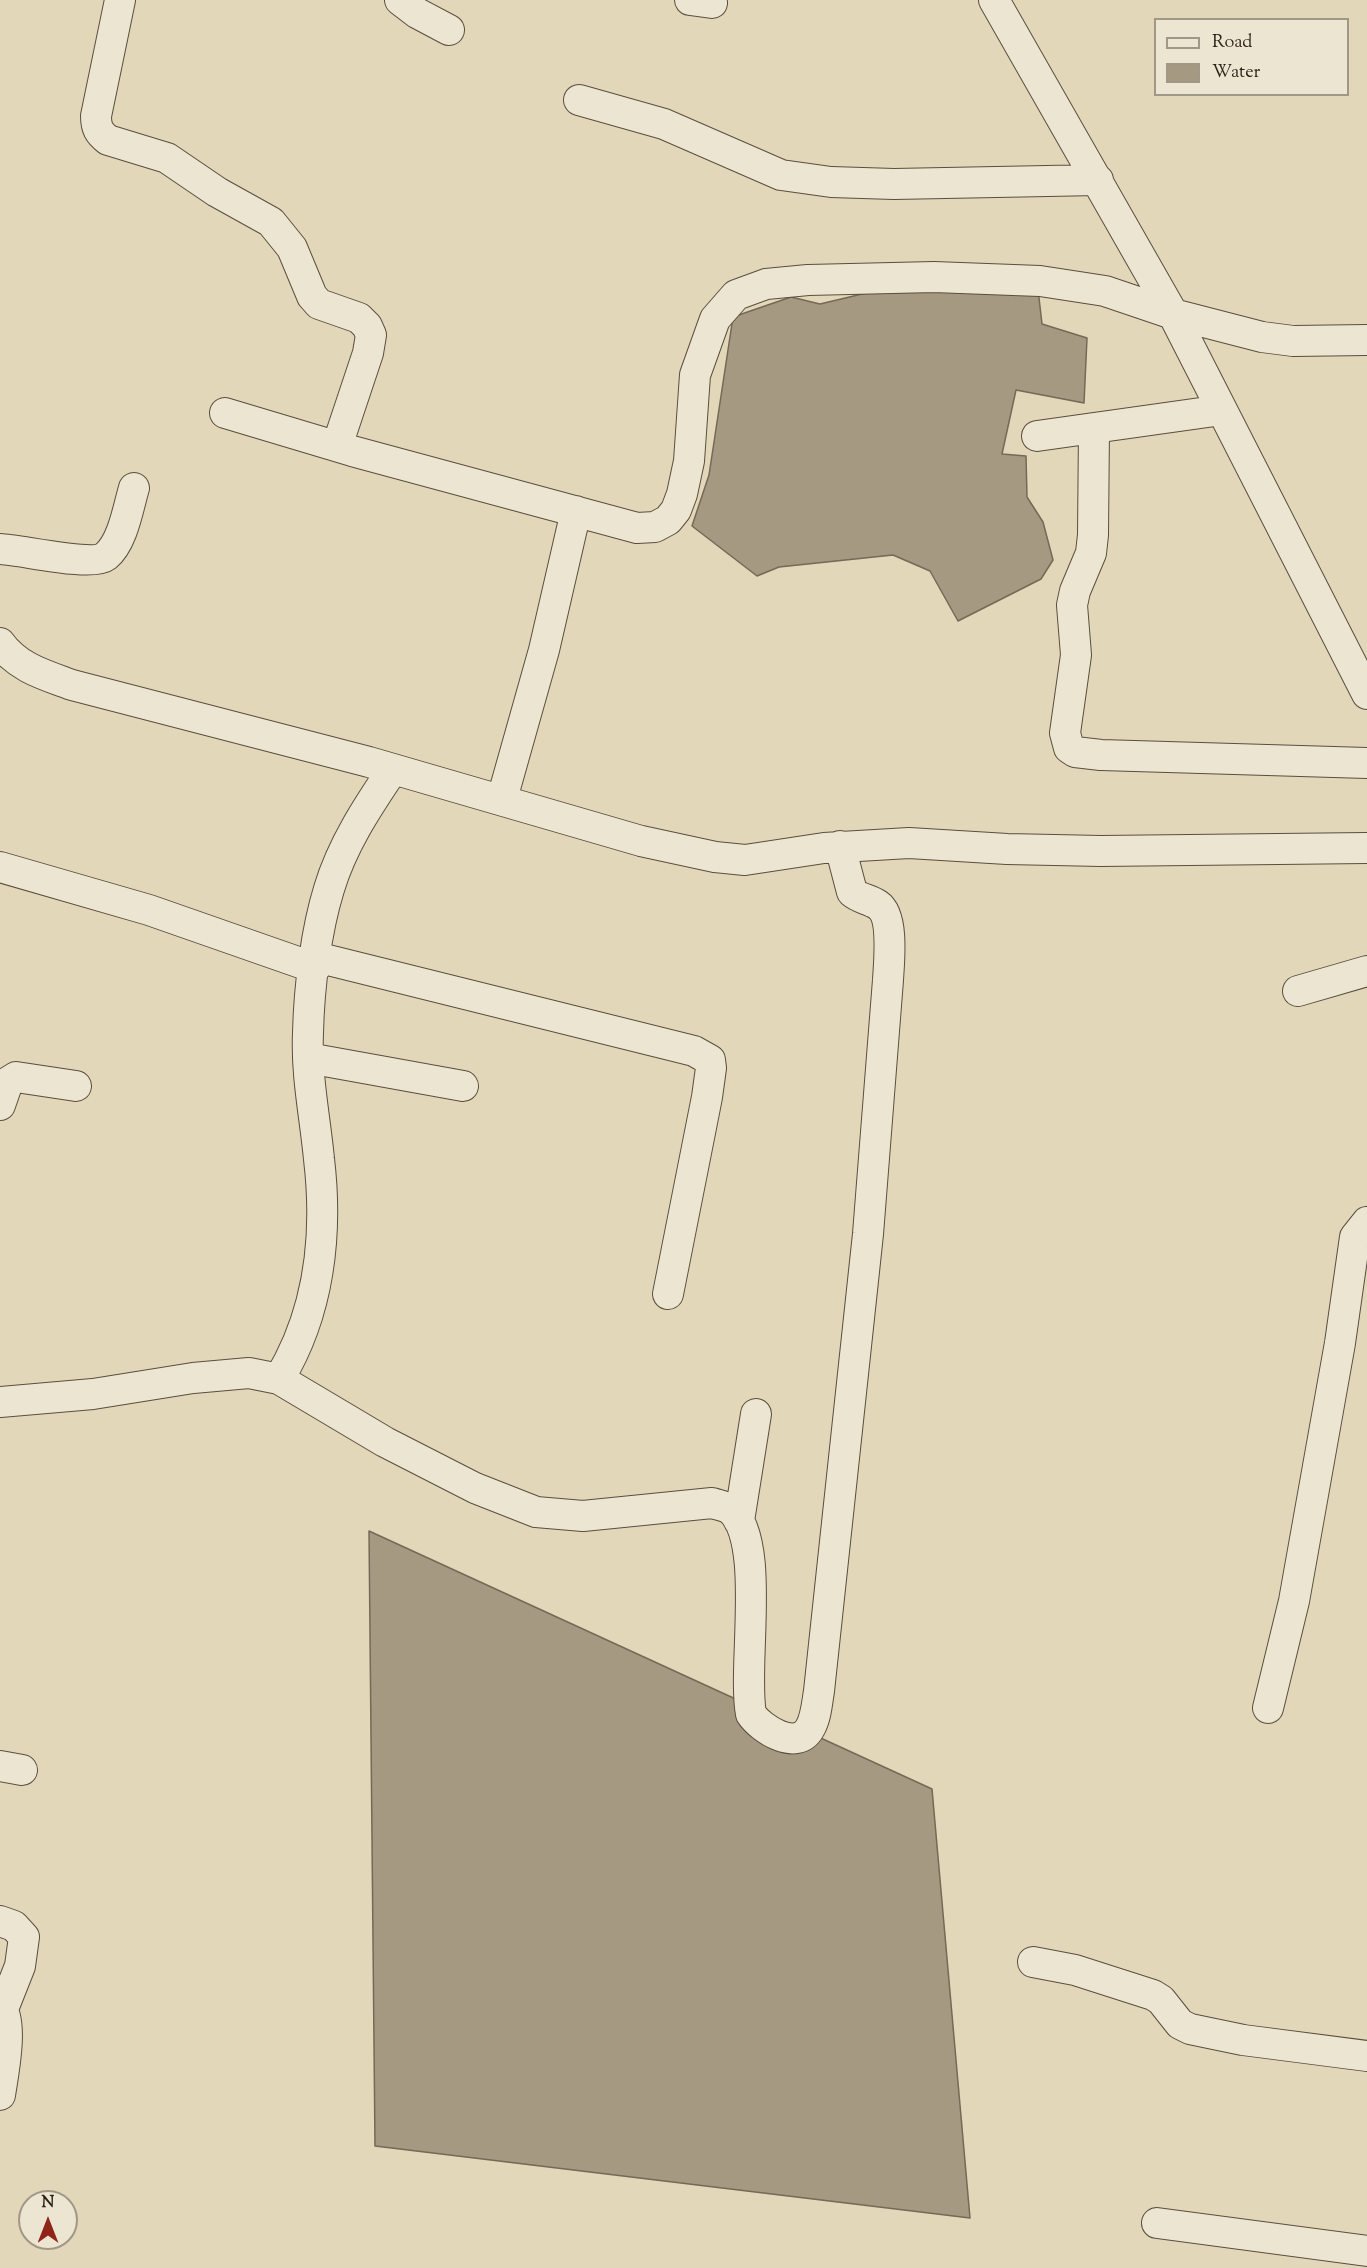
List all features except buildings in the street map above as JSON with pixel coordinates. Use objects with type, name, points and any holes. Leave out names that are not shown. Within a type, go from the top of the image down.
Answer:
[{"type":"street","points":[[120,0],[96,116],[96,126],[100,134],[108,140],[167,158],[217,192],[271,222],[292,248],[312,296],[319,304],[358,318],[368,326],[371,335],[368,353],[337,446]]},
{"type":"street","points":[[400,0],[417,13],[449,30]]},
{"type":"street","points":[[994,0],[1173,314],[1367,694]]},
{"type":"street","points":[[579,100],[664,124],[781,175],[831,182],[894,184],[1098,180]]},
{"type":"street","points":[[225,413],[637,528],[656,527],[668,520],[682,494],[689,461],[695,375],[703,347],[715,319],[736,295],[766,284],[808,280],[988,277],[1105,291],[1173,314],[1262,337],[1293,341],[1367,340]]},
{"type":"street","points":[[1037,436],[1222,410]]},
{"type":"street","points":[[1094,428],[1091,553],[1075,591],[1072,605],[1076,655],[1065,733],[1069,748],[1075,752],[1101,755],[1367,763]]},
{"type":"street","points":[[0,549],[22,550],[77,561],[93,561],[105,557],[113,548],[122,527],[134,488]]},
{"type":"street","points":[[502,800],[544,650],[576,511]]},
{"type":"street","points":[[0,643],[12,659],[33,671],[72,685],[393,769],[641,841],[715,857],[745,860],[840,846],[909,843],[1101,851],[1367,848]]},
{"type":"street","points":[[284,1381],[320,1266],[323,1234],[320,1160],[308,1058],[308,1032],[315,962],[329,888],[364,812],[393,769]]},
{"type":"street","points":[[0,1402],[93,1394],[221,1374],[249,1373],[284,1381],[343,1418],[475,1488],[536,1512],[583,1516],[712,1503],[729,1508],[739,1521],[747,1543],[751,1570],[748,1623],[751,1714],[766,1731],[794,1738],[805,1735],[811,1728],[819,1692],[868,1234],[888,980],[889,939],[885,913],[880,906],[857,897],[852,891],[840,846]]},
{"type":"street","points":[[0,867],[149,910],[315,962],[694,1051],[710,1060],[707,1097],[668,1294]]},
{"type":"street","points":[[1298,991],[1367,971]]},
{"type":"street","points":[[308,1058],[463,1086]]},
{"type":"street","points":[[0,1105],[8,1082],[16,1077],[76,1086]]},
{"type":"street","points":[[1268,1708],[1294,1601],[1340,1342],[1355,1237],[1367,1222]]},
{"type":"street","points":[[739,1521],[756,1414]]},
{"type":"street","points":[[0,1921],[14,1926],[24,1937],[20,1966],[2,2007],[6,2032],[0,2095]]},
{"type":"street","points":[[1034,1962],[1075,1970],[1153,1995],[1161,2000],[1180,2024],[1190,2029],[1243,2040],[1367,2056]]},
{"type":"street","points":[[1157,2223],[1367,2251]]},
{"type":"water","points":[[883,289],[1038,289],[1042,324],[1087,338],[1084,403],[1016,390],[1002,454],[1026,456],[1027,497],[1043,522],[1053,560],[1041,579],[958,621],[930,571],[893,555],[779,567],[757,576],[692,526],[709,475],[733,317],[791,297],[820,304]]},
{"type":"water","points":[[369,1531],[932,1789],[970,2218],[375,2146]]}]
